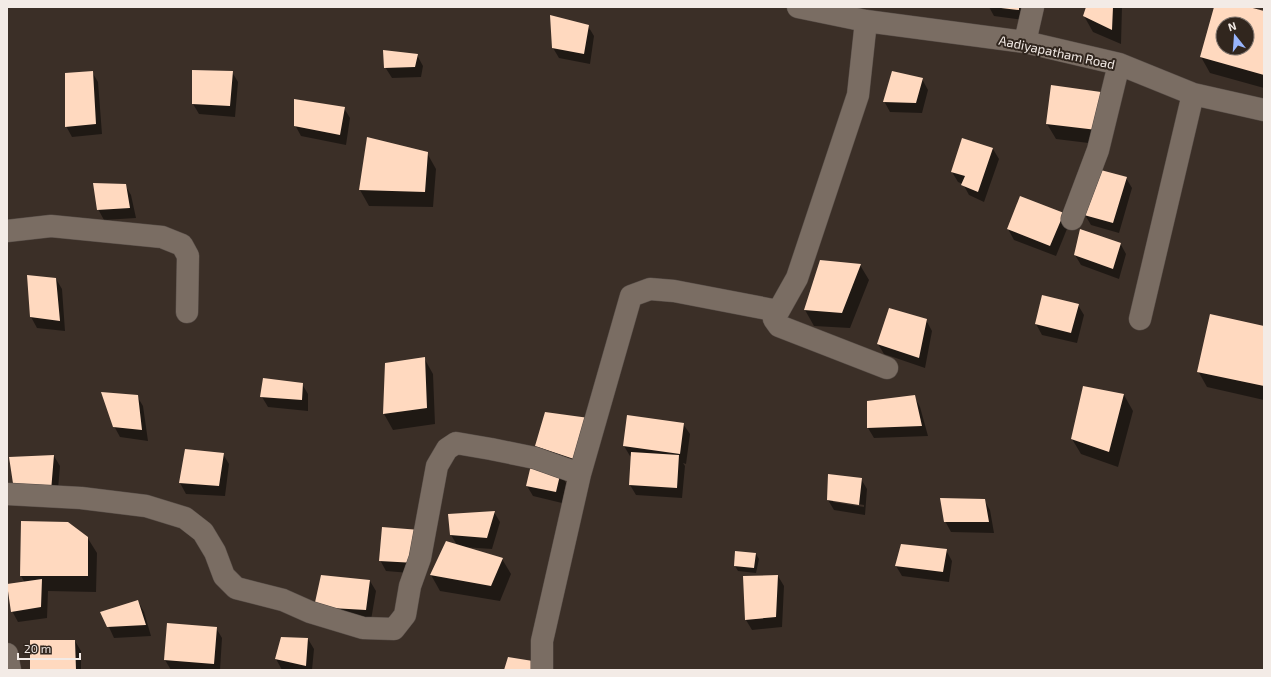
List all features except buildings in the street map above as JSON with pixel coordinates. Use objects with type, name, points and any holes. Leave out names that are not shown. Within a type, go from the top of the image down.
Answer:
[{"type":"street","name":"Aadiyapatham Road","points":[[798,7],[866,21],[1026,42],[1119,64],[1193,94],[1264,110]]},
{"type":"street","points":[[1026,42],[1033,7]]},
{"type":"street","points":[[866,21],[858,95],[797,278],[774,319],[779,326],[887,368]]},
{"type":"street","points":[[1072,218],[1098,150],[1119,64]]},
{"type":"street","points":[[1140,319],[1193,94]]},
{"type":"street","points":[[7,231],[51,226],[162,237],[182,245],[188,256],[187,312]]},
{"type":"street","points":[[542,670],[542,640],[580,474],[631,296],[650,289],[674,291],[778,311]]},
{"type":"street","points":[[7,494],[81,498],[146,506],[185,518],[203,532],[215,552],[224,576],[236,588],[283,600],[310,612],[363,628],[394,629],[405,615],[410,586],[420,558],[437,466],[446,449],[456,443],[491,449],[535,458],[580,474]]},
{"type":"street","points":[[7,654],[10,670]]}]
